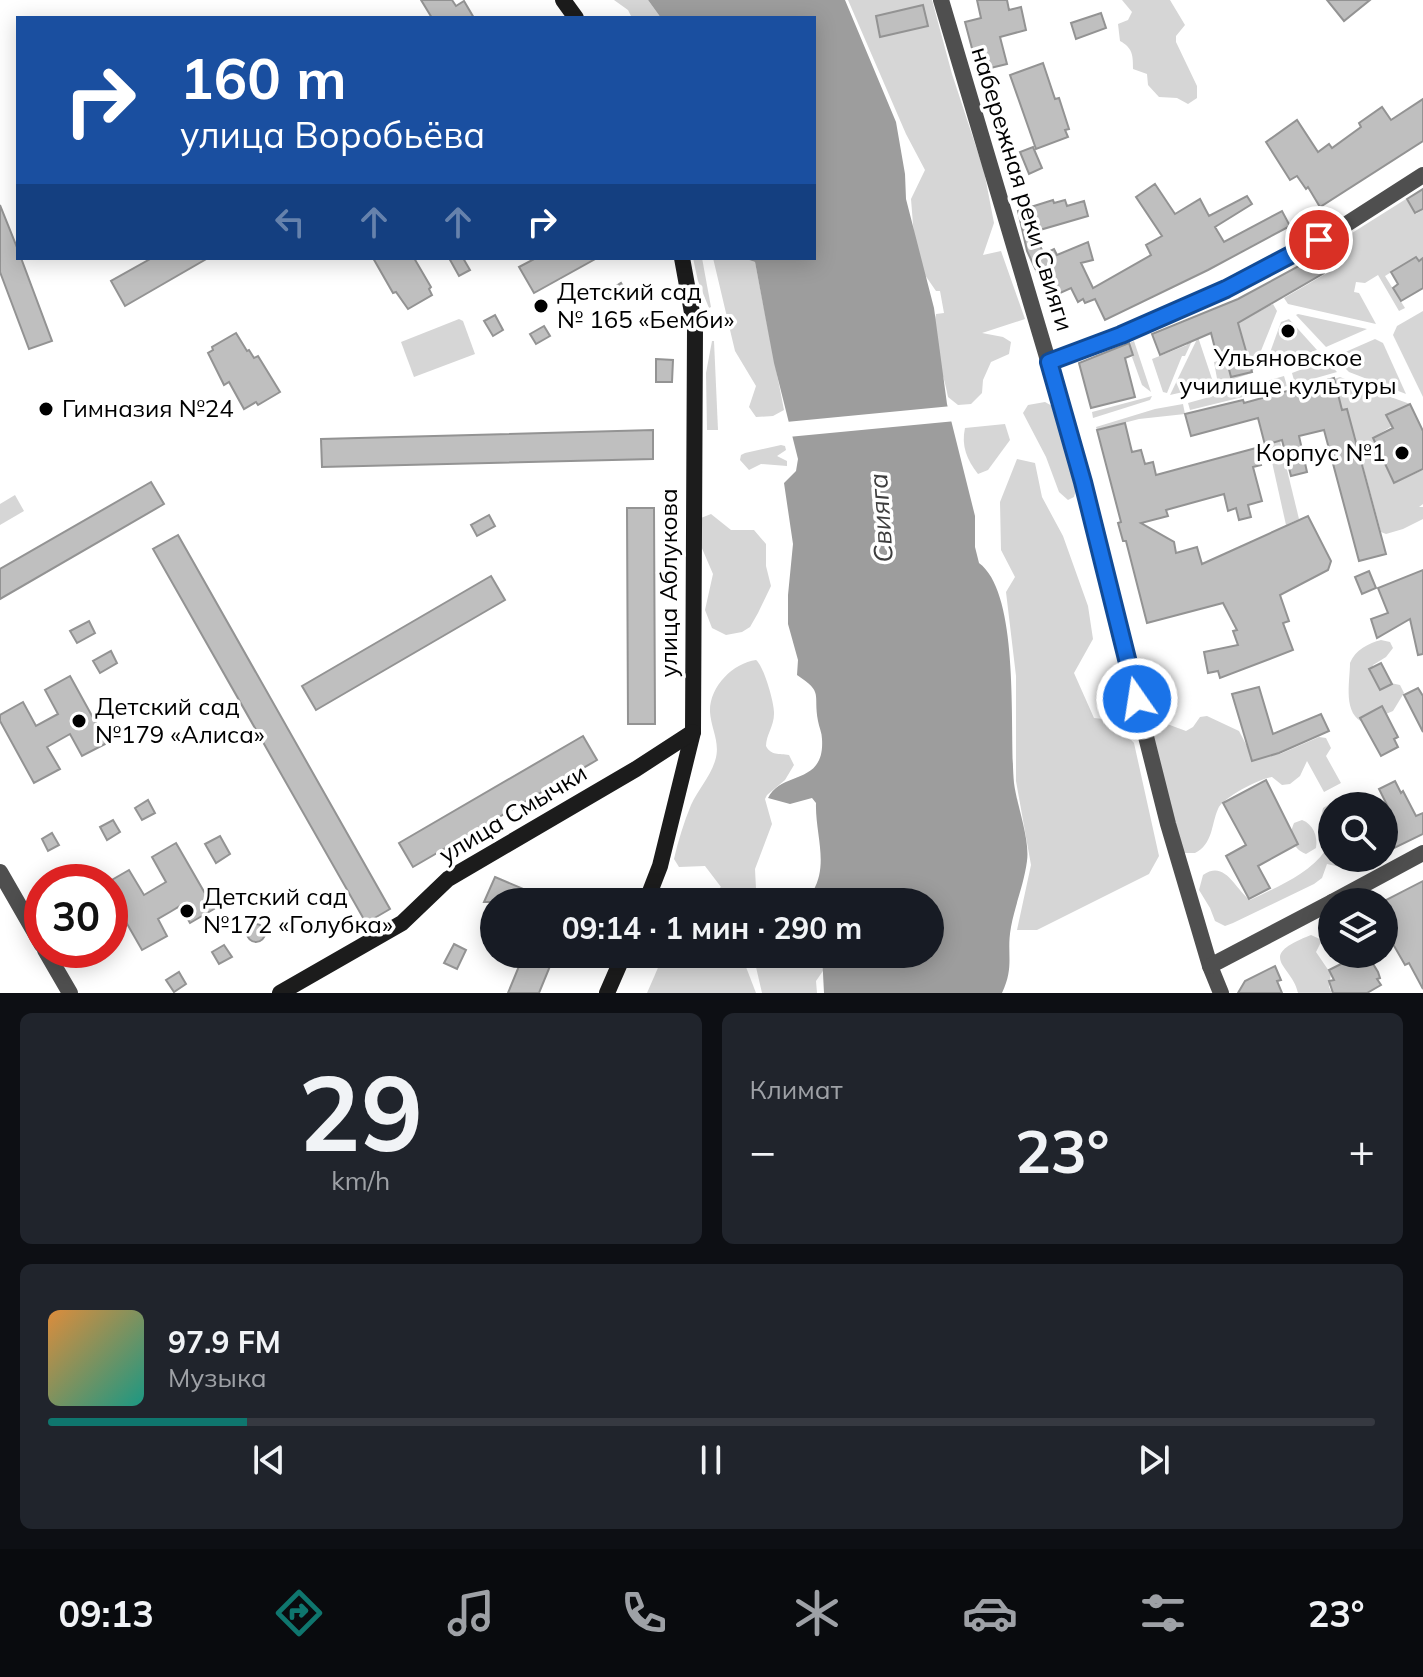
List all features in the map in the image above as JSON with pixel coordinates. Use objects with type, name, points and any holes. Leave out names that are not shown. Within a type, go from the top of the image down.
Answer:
[{"type":"street","name":"набережная реки Свияги","points":[[941,0],[1049,362],[1090,511],[1168,824],[1210,966],[1221,993]]},
{"type":"street","points":[[1049,362],[1121,335],[1249,278],[1342,227],[1423,175]]},
{"type":"street","name":"улица Аблукова","points":[[651,888],[660,866],[693,732],[695,329],[682,260]]},
{"type":"street","name":"улица Смычки","points":[[280,993],[402,923],[448,879],[636,769],[693,732]]},
{"type":"street","points":[[1358,888],[1423,853]]},
{"type":"street","points":[[0,872],[24,914]]},
{"type":"street","points":[[1210,966],[1318,909]]},
{"type":"street","points":[[55,968],[70,993]]},
{"type":"street","points":[[607,993],[618,968]]},
{"type":"shaded area","points":[[614,0],[648,0],[660,16],[631,16]]},
{"type":"shaded area","points":[[848,0],[932,0],[984,171],[994,223],[983,255],[1001,251],[1025,319],[982,333],[1003,337],[1011,342],[1009,354],[991,362],[983,380],[982,393],[971,404],[958,405],[948,397],[934,338],[936,314],[944,313],[940,291],[936,291],[916,262],[911,199],[925,170],[906,134]]},
{"type":"shaded area","points":[[1122,0],[1170,0],[1185,25],[1176,36],[1176,42],[1197,86],[1197,98],[1188,104],[1177,98],[1159,97],[1148,85],[1147,74],[1133,69],[1128,46],[1120,41],[1118,24],[1128,20],[1132,12]]},
{"type":"shaded area","points":[[1406,199],[1416,214],[1423,210],[1423,258],[1419,260],[1416,257],[1385,276],[1405,308],[1399,311],[1378,275],[1365,283],[1356,282],[1354,292],[1359,293],[1376,324],[1288,304],[1284,298],[1334,269],[1333,257],[1325,250]]},
{"type":"shaded area","points":[[693,260],[702,260],[709,308]]},
{"type":"shaded area","points":[[713,260],[755,262],[784,410],[773,416],[756,417],[749,407],[756,386],[735,351]]},
{"type":"shaded area","points":[[1239,299],[1249,317],[1273,304],[1277,311],[1252,373],[1218,384],[1214,362],[1226,359],[1231,377],[1251,372],[1232,302]]},
{"type":"shaded area","points":[[1423,311],[1423,397],[1393,335],[1397,326]]},
{"type":"shaded area","points":[[1298,314],[1367,329],[1326,347]]},
{"type":"shaded area","points":[[459,319],[463,321],[475,354],[414,377],[401,342]]},
{"type":"shaded area","points":[[1289,319],[1317,350],[1264,369],[1281,322]]},
{"type":"shaded area","points":[[1179,323],[1193,339],[1185,356],[1182,356],[1167,393],[1163,392],[1152,359],[1187,345]]},
{"type":"shaded area","points":[[1198,337],[1214,385],[1170,395]]},
{"type":"shaded area","points":[[1375,339],[1383,343],[1406,394],[1349,372],[1334,357]]},
{"type":"shaded area","points":[[712,341],[718,430],[707,430],[706,373]]},
{"type":"shaded area","points":[[1134,341],[1151,392],[1142,385],[1132,357],[1129,343]]},
{"type":"shaded area","points":[[1326,360],[1337,372],[1295,384],[1292,373]]},
{"type":"shaded area","points":[[1284,376],[1287,386],[1190,410],[1188,403]]},
{"type":"shaded area","points":[[1340,377],[1368,388],[1367,391],[1410,404],[1387,415],[1392,426],[1373,438],[1394,483],[1423,470],[1423,504],[1419,507],[1423,507],[1423,519],[1403,529],[1386,534],[1381,532],[1355,436],[1349,437],[1334,379]]},
{"type":"shaded area","points":[[1152,396],[1150,400],[1093,418],[1092,412]]},
{"type":"shaded area","points":[[1045,402],[1054,407],[1076,490],[1074,497],[1068,500],[1059,492],[1046,457],[1023,413],[1028,405]]},
{"type":"shaded area","points":[[1183,404],[1185,414],[1139,419],[1097,430],[1096,427],[1155,409]]},
{"type":"shaded area","points":[[1005,424],[1010,440],[988,470],[978,474],[966,452],[965,428]]},
{"type":"shaded area","points":[[1280,441],[1299,519],[1286,525],[1268,444]]},
{"type":"shaded area","points":[[781,445],[786,450],[777,456],[787,461],[787,466],[761,464],[749,470],[740,460],[745,453]]},
{"type":"shaded area","points":[[1017,459],[1035,463],[1042,497],[1063,536],[1088,606],[1093,639],[1074,673],[1094,718],[1113,720],[1134,743],[1159,856],[1149,874],[1037,930],[1017,930],[1031,865],[1016,781],[1016,676],[1006,592],[1015,577],[1001,550],[1000,502]]},
{"type":"shaded area","points":[[15,495],[24,511],[0,525],[0,504]]},
{"type":"shaded area","points":[[711,514],[731,530],[754,530],[766,544],[766,566],[771,586],[750,627],[742,632],[726,635],[712,628],[705,610],[713,574],[701,546],[701,518]]},
{"type":"shaded area","points":[[1381,640],[1390,642],[1393,648],[1373,665],[1371,674],[1377,680],[1400,685],[1404,693],[1393,711],[1365,723],[1358,719],[1350,706],[1350,663],[1363,648]]},
{"type":"shaded area","points":[[756,660],[759,664],[771,695],[774,718],[766,746],[773,753],[789,755],[794,765],[785,780],[765,799],[772,824],[755,869],[756,888],[719,888],[705,866],[679,867],[674,859],[691,805],[717,754],[710,712],[714,694],[731,671]]},
{"type":"shaded area","points":[[1207,716],[1239,731],[1250,752],[1258,757],[1280,754],[1319,737],[1326,738],[1331,748],[1326,756],[1341,783],[1324,792],[1307,761],[1300,776],[1290,784],[1282,785],[1272,777],[1259,781],[1221,805],[1205,845],[1195,853],[1184,853],[1149,729],[1159,721],[1186,731],[1200,717]]},
{"type":"shaded area","points":[[1302,820],[1312,827],[1316,839],[1316,848],[1306,854],[1298,849],[1292,837],[1294,823]]},
{"type":"shaded area","points":[[1318,859],[1318,872],[1324,872],[1322,878],[1225,926],[1215,921],[1199,890],[1203,875],[1218,871],[1229,877],[1250,900],[1310,867]]},
{"type":"shaded area","points":[[1311,935],[1318,938],[1318,968],[1327,968],[1331,974],[1329,987],[1332,993],[1298,993],[1280,956],[1284,949]]},
{"type":"shaded area","points":[[658,968],[746,968],[756,993],[647,993]]},
{"type":"shaded area","points":[[756,968],[825,968],[816,981],[817,993],[762,993]]},
{"type":"water","name":"Свияга","points":[[648,0],[845,0],[896,122],[906,199],[934,308],[947,404],[975,516],[975,547],[979,563],[992,579],[1001,603],[1007,633],[1014,783],[1025,833],[1027,861],[1011,927],[1008,975],[1002,993],[824,993],[823,968],[944,968],[944,888],[814,888],[821,859],[816,803],[812,798],[790,804],[768,798],[774,789],[810,771],[817,764],[822,739],[816,694],[797,675],[798,660],[788,624],[793,544],[784,483],[796,471],[798,459],[774,363],[755,262],[749,260],[816,260],[816,16],[660,16]]},
{"type":"pier","points":[[952,406],[956,421],[788,437],[786,422]]},
{"type":"building","points":[[421,0],[452,0],[456,6],[464,1],[473,16],[431,16]]},
{"type":"building","points":[[977,0],[1007,0],[1009,10],[1021,7],[1026,30],[1000,37],[1007,64],[978,71],[965,22],[981,18]]},
{"type":"building","points":[[1327,0],[1370,0],[1344,21]]},
{"type":"building","points":[[923,5],[928,26],[880,37],[876,16]]},
{"type":"building","points":[[1101,13],[1106,28],[1076,39],[1071,23]]},
{"type":"building","points":[[1043,63],[1069,129],[1065,130],[1068,137],[1036,149],[1010,75]]},
{"type":"building","points":[[1423,99],[1423,141],[1320,207],[1297,176],[1290,180],[1266,142],[1297,120],[1318,152],[1329,144],[1332,148],[1382,107],[1391,120]]},
{"type":"building","points":[[1033,147],[1042,168],[1029,174],[1020,152]]},
{"type":"building","points":[[1155,184],[1175,214],[1200,199],[1209,216],[1247,196],[1252,204],[1215,227],[1224,242],[1282,211],[1290,226],[1105,320],[1095,299],[1078,302],[1071,288],[1049,298],[1027,251],[1018,211],[1053,200],[1054,203],[1065,200],[1067,206],[1084,201],[1088,216],[1033,232],[1044,254],[1054,249],[1057,255],[1088,242],[1093,260],[1081,263],[1093,288],[1151,255],[1146,245],[1162,236],[1136,197]]},
{"type":"building","points":[[1423,189],[1423,209],[1415,213],[1407,199]]},
{"type":"building","points":[[0,205],[16,245],[16,260],[22,260],[52,341],[29,349],[0,272]]},
{"type":"building","points":[[1319,255],[1328,264],[1324,273],[1238,323],[1252,372],[1231,377],[1226,358],[1218,360],[1211,333],[1160,355],[1152,334],[1238,299]]},
{"type":"building","points":[[1416,257],[1419,261],[1423,258],[1423,288],[1401,301],[1393,288],[1398,284],[1391,272]]},
{"type":"building","points":[[148,260],[205,260],[125,306],[111,281]]},
{"type":"building","points":[[374,260],[415,260],[431,287],[432,295],[408,309],[396,292],[393,293]]},
{"type":"building","points":[[450,260],[464,260],[470,270],[459,276]]},
{"type":"building","points":[[532,260],[593,260],[534,293],[519,267]]},
{"type":"building","points":[[621,283],[627,293],[614,301],[608,291]]},
{"type":"building","points":[[495,315],[503,330],[493,336],[484,321]]},
{"type":"building","points":[[544,326],[550,336],[536,344],[530,334]]},
{"type":"building","points":[[236,333],[247,351],[254,358],[258,356],[280,392],[244,409],[229,382],[224,385],[208,353],[213,350],[212,347]]},
{"type":"building","points":[[1129,343],[1133,355],[1125,358],[1135,397],[1091,408],[1079,363]]},
{"type":"building","points":[[656,359],[673,360],[672,382],[656,382]]},
{"type":"building","points":[[1334,378],[1342,410],[1347,409],[1386,554],[1359,561],[1324,430],[1299,436],[1307,472],[1291,476],[1282,440],[1265,445],[1258,418],[1191,436],[1185,414],[1243,400],[1244,403]]},
{"type":"building","name":"Корпус №1","points":[[1410,404],[1423,431],[1423,469],[1394,483],[1373,438],[1393,428],[1386,415]]},
{"type":"building","points":[[1125,423],[1132,452],[1141,450],[1145,464],[1153,462],[1156,475],[1256,448],[1261,465],[1253,467],[1262,501],[1248,505],[1251,517],[1239,520],[1236,508],[1228,511],[1224,494],[1166,510],[1168,516],[1141,523],[1174,542],[1176,553],[1197,547],[1202,564],[1308,516],[1331,561],[1328,570],[1280,595],[1289,621],[1283,623],[1293,650],[1220,678],[1218,671],[1208,673],[1204,652],[1238,645],[1233,631],[1237,630],[1223,603],[1147,623],[1126,541],[1123,541],[1118,523],[1121,522],[1097,430]]},
{"type":"building","points":[[653,430],[653,459],[322,467],[321,439]]},
{"type":"building","points":[[151,482],[164,504],[0,599],[0,569]]},
{"type":"building","points":[[627,508],[654,508],[655,724],[628,724]]},
{"type":"building","points":[[489,515],[495,526],[477,536],[471,525]]},
{"type":"building","points":[[178,535],[390,909],[366,923],[153,549]]},
{"type":"building","points":[[1423,570],[1423,654],[1418,655],[1410,619],[1377,638],[1371,619],[1388,613],[1378,588]]},
{"type":"building","points":[[1369,571],[1376,588],[1362,594],[1355,577]]},
{"type":"building","points":[[491,576],[505,600],[316,710],[302,686]]},
{"type":"building","points":[[89,621],[95,633],[77,643],[70,631]]},
{"type":"building","points":[[111,651],[117,663],[100,673],[93,661]]},
{"type":"building","points":[[1381,663],[1392,684],[1380,690],[1369,669]]},
{"type":"building","points":[[70,676],[107,743],[82,756],[70,734],[47,747],[60,769],[34,783],[0,721],[0,715],[23,702],[36,726],[58,714],[45,690]]},
{"type":"building","points":[[1259,687],[1273,734],[1321,714],[1329,731],[1252,761],[1232,694]]},
{"type":"building","points":[[1418,688],[1423,696],[1423,732],[1404,695]]},
{"type":"building","points":[[1382,706],[1398,737],[1394,739],[1398,747],[1381,756],[1360,718]]},
{"type":"building","points":[[583,736],[597,760],[413,867],[399,843]]},
{"type":"building","points":[[1266,780],[1298,844],[1258,866],[1270,888],[1249,899],[1226,856],[1246,845],[1223,803]]},
{"type":"building","points":[[1395,781],[1416,816],[1423,813],[1423,834],[1398,846],[1398,792],[1380,792],[1379,789]]},
{"type":"building","points":[[148,800],[155,813],[142,820],[135,808]]},
{"type":"building","points":[[113,820],[120,832],[107,840],[100,827]]},
{"type":"building","points":[[52,833],[59,845],[48,851],[42,839]]},
{"type":"building","points":[[220,836],[230,854],[216,863],[205,844]]},
{"type":"building","points":[[176,843],[214,909],[190,923],[180,906],[158,919],[167,936],[142,950],[128,926],[128,871],[144,895],[166,882],[152,857]]},
{"type":"building","points":[[495,877],[521,888],[490,888]]},
{"type":"building","points":[[1423,881],[1423,989],[1409,963],[1405,965],[1398,953],[1398,894]]},
{"type":"building","points":[[256,924],[265,933],[256,942],[247,933]]},
{"type":"building","points":[[454,944],[466,950],[457,969],[444,963]]},
{"type":"building","points":[[224,945],[232,957],[219,964],[212,952]]},
{"type":"building","points":[[1275,966],[1282,993],[1238,993],[1245,981]]},
{"type":"building","points":[[518,968],[549,968],[539,993],[508,993]]},
{"type":"building","points":[[1376,968],[1381,985],[1367,993],[1333,993],[1329,981],[1334,980],[1329,970]]},
{"type":"building","points":[[179,972],[186,984],[174,992],[166,980]]},
{"type":"place","name":"Детский сад № 165 «Бемби»","points":[[541,306]]},
{"type":"place","name":"Ульяновское училище культуры","points":[[1288,331]]},
{"type":"place","name":"Гимназия №24","points":[[46,409]]},
{"type":"place","name":"Корпус №1","points":[[1402,453]]},
{"type":"place","name":"Детский сад №179 «Алиса»","points":[[79,721]]},
{"type":"place","name":"Детский сад №172 «Голубка»","points":[[187,911]]},
{"type":"route","points":[[1137,699],[1083,482],[1049,362],[1121,335],[1226,289],[1319,240]]}]
